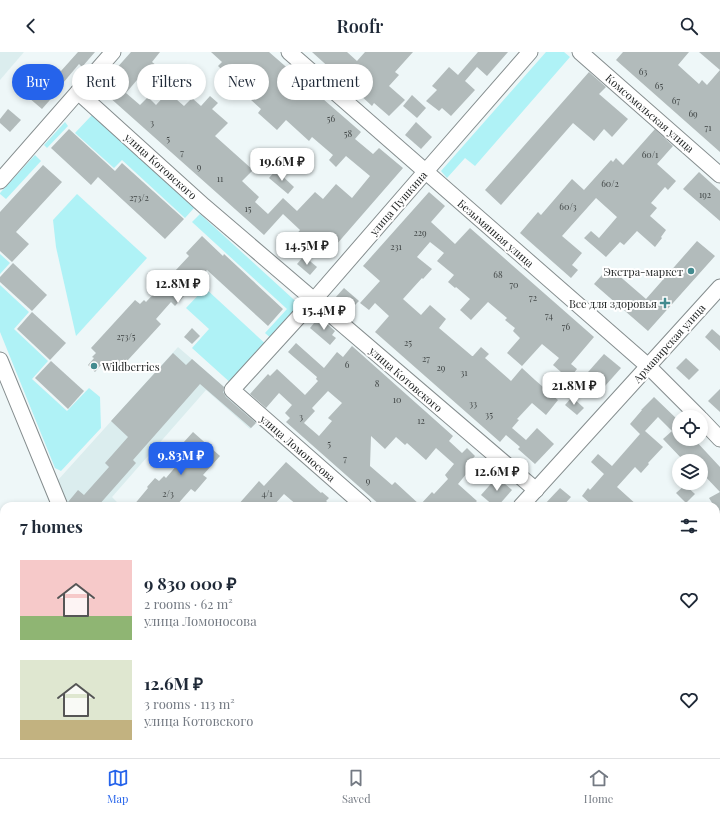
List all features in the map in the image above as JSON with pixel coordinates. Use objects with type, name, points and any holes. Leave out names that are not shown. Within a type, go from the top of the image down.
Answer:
[{"type":"street","points":[[102,64],[113,52]]},
{"type":"street","name":"Безымянная улица","points":[[290,52],[648,366],[692,410]]},
{"type":"street","name":"улица Пушкина","points":[[232,390],[314,300],[530,52]]},
{"type":"street","name":"Комсомольская улица","points":[[580,52],[720,175]]},
{"type":"street","points":[[0,181],[72,99]]},
{"type":"street","name":"улица Котовского","points":[[87,100],[204,206],[536,490]]},
{"type":"street","name":"Армавирская улица","points":[[525,502],[720,287]]},
{"type":"street","points":[[0,360],[58,502]]},
{"type":"street","name":"улица Ломоносова","points":[[232,390],[359,502]]},
{"type":"street","points":[[708,426],[720,439]]},
{"type":"shaded area","points":[[0,52],[24,52],[14,64],[12,64],[0,80]]},
{"type":"shaded area","points":[[546,52],[564,52],[570,57],[475,166],[465,158],[447,178],[441,171]]},
{"type":"shaded area","points":[[92,115],[194,208],[185,218],[122,160],[114,168],[75,133]]},
{"type":"shaded area","points":[[65,122],[68,126],[47,148],[44,145]]},
{"type":"shaded area","points":[[35,155],[41,161],[6,199],[0,193]]},
{"type":"shaded area","points":[[77,194],[147,258],[76,336],[56,247],[53,220]]},
{"type":"shaded area","points":[[200,214],[303,308],[273,340],[265,333],[287,309],[192,222]]},
{"type":"shaded area","points":[[0,254],[10,263],[0,274]]},
{"type":"shaded area","points":[[0,285],[29,312],[14,329],[48,361],[32,379],[67,411],[89,388],[100,397],[101,428],[61,471],[55,468],[0,332]]},
{"type":"shaded area","points":[[205,288],[269,347],[233,385],[192,348],[209,329],[186,308]]},
{"type":"shaded area","points":[[178,347],[260,418],[250,429],[206,390],[112,497],[117,502],[67,502],[58,480]]},
{"type":"building","points":[[78,52],[95,52],[85,64],[72,64],[72,72],[64,82],[64,68]]},
{"type":"building","points":[[131,52],[160,52],[152,62],[155,64],[137,64],[137,80],[129,89],[129,64],[120,64]]},
{"type":"building","points":[[211,52],[269,52],[283,64],[277,64],[277,100],[324,100],[361,132],[355,139],[373,154],[379,148],[403,168],[329,253],[308,235],[301,243],[294,237],[300,230],[283,214],[264,235],[112,100],[129,100],[129,96],[140,105],[145,100],[151,100],[156,105],[161,100],[177,100],[184,106],[190,100],[194,100],[201,106],[210,96],[218,103],[212,109],[228,123],[215,136],[253,170],[242,181],[259,197],[255,202],[268,214],[283,198],[297,211],[315,192],[323,199],[336,184],[352,198],[370,176],[346,156],[336,167],[329,160],[333,155],[312,137],[309,141],[286,120],[277,130],[258,113],[261,109],[251,100],[269,100],[269,64],[220,64],[222,62]]},
{"type":"building","points":[[312,52],[347,52],[357,61],[365,52],[413,52],[395,72],[399,75],[389,86],[405,100],[389,116],[374,103],[372,106],[366,100],[373,100],[373,64],[325,64]]},
{"type":"building","points":[[478,52],[508,52],[487,76],[477,67],[465,81],[475,90],[451,116],[442,108],[439,111],[426,101],[437,90],[432,86],[449,67],[458,75]]},
{"type":"building","points":[[623,52],[689,52],[678,65],[699,84],[702,80],[707,85],[720,70],[720,152],[616,60]]},
{"type":"building","points":[[699,52],[720,52],[720,70]]},
{"type":"building","points":[[589,72],[606,87],[599,94],[628,119],[612,137],[604,129],[594,141],[573,123],[501,205],[485,190]]},
{"type":"building","points":[[412,95],[426,108],[417,118],[403,106]]},
{"type":"building","points":[[31,100],[50,100],[42,109]]},
{"type":"building","points":[[8,109],[21,120],[10,132],[0,123],[0,119]]},
{"type":"building","points":[[416,122],[432,137],[421,149],[405,135]]},
{"type":"building","points":[[69,129],[115,171],[122,163],[184,219],[165,239],[98,177],[91,185],[51,148]]},
{"type":"building","points":[[655,129],[673,146],[657,164],[676,181],[668,190],[665,187],[651,203],[657,208],[650,216],[666,230],[661,237],[662,238],[655,247],[637,231],[624,245],[620,242],[606,257],[584,238],[591,231],[599,238],[617,217],[596,198],[562,236],[582,253],[572,265],[578,270],[571,278],[520,233],[538,212],[541,215],[572,179],[584,190],[611,160],[613,162],[616,158],[623,165]]},
{"type":"building","points":[[43,165],[62,182],[16,232],[29,244],[12,262],[0,251],[0,212]]},
{"type":"building","points":[[276,170],[294,187],[288,194],[269,178]]},
{"type":"building","points":[[699,172],[720,191],[720,221],[683,189]]},
{"type":"building","points":[[429,192],[445,206],[431,222],[455,244],[470,228],[594,337],[571,364],[577,369],[569,379],[553,365],[559,358],[542,344],[522,366],[507,353],[520,338],[513,331],[515,328],[505,320],[507,318],[488,302],[471,320],[460,310],[470,299],[448,282],[454,275],[437,261],[444,253],[430,242],[417,257],[432,269],[403,299],[421,315],[430,305],[446,319],[439,328],[472,356],[481,347],[489,354],[485,358],[511,381],[522,368],[558,400],[546,415],[532,403],[517,419],[519,420],[512,428],[526,440],[537,428],[554,444],[535,464],[518,449],[520,447],[506,435],[500,442],[375,332],[389,316],[375,303],[369,310],[360,303],[380,281],[363,266]]},
{"type":"building","points":[[202,236],[223,256],[224,254],[283,309],[268,326],[207,270],[175,306],[171,302],[156,319],[161,324],[117,372],[113,368],[109,372],[101,365],[95,372],[88,365],[96,353],[91,348],[135,300],[140,304],[144,300],[146,302],[189,256],[186,253]]},
{"type":"building","points":[[697,241],[715,256],[648,331],[594,284],[609,267],[646,299]]},
{"type":"building","points":[[304,256],[317,267],[310,275],[297,264]]},
{"type":"building","points":[[13,263],[47,295],[32,311],[0,282],[0,277]]},
{"type":"building","points":[[344,288],[359,301],[350,310],[335,298]]},
{"type":"building","points":[[32,312],[66,343],[50,360],[17,329]]},
{"type":"building","points":[[319,317],[335,331],[332,335],[336,338],[330,345],[310,328]]},
{"type":"building","points":[[192,328],[200,336],[192,344],[184,337]]},
{"type":"building","points":[[712,329],[720,336],[720,351],[705,337]]},
{"type":"building","points":[[296,343],[324,368],[337,352],[343,357],[352,346],[453,436],[449,441],[462,453],[467,448],[475,456],[468,464],[472,467],[458,484],[477,501],[423,502],[432,492],[434,494],[448,479],[445,475],[454,464],[436,448],[426,460],[407,443],[405,445],[396,437],[385,449],[371,436],[370,466],[392,485],[395,482],[417,502],[376,502],[286,422],[290,418],[285,413],[292,405],[279,393],[266,408],[250,394],[268,374],[270,376],[277,369],[305,395],[318,381],[316,379],[317,377],[288,352]],"holes":[[[328,391],[342,403],[328,418],[332,421],[319,436],[304,423],[315,411],[312,408]]]},
{"type":"building","points":[[173,353],[186,365],[192,359],[224,387],[223,392],[226,397],[256,423],[251,428],[200,384],[133,460],[136,463],[102,502],[68,502],[78,490],[84,495],[109,467],[105,463],[128,437],[111,421]]},
{"type":"building","points":[[604,354],[621,368],[597,395],[581,380]]},
{"type":"building","points":[[686,358],[699,370],[689,380],[676,368]]},
{"type":"building","points":[[51,361],[84,391],[68,409],[35,378]]},
{"type":"building","points":[[720,389],[720,412],[708,401]]},
{"type":"building","points":[[572,397],[584,408],[577,415],[565,405]]},
{"type":"building","points":[[654,397],[672,414],[672,431],[658,417],[645,431],[663,447],[641,473],[635,467],[617,487],[634,502],[589,502],[582,496],[588,488],[590,490],[604,474],[591,462],[598,454],[612,466],[640,434],[630,424]]},
{"type":"building","points":[[672,431],[672,446],[700,446],[708,454],[677,454],[663,439]]},
{"type":"building","points":[[193,432],[220,456],[203,475],[207,478],[195,492],[191,489],[180,502],[136,502],[155,478],[159,481],[164,476],[166,478],[190,450],[183,443]]},
{"type":"building","points":[[708,454],[720,467],[720,492],[708,479]]},
{"type":"building","points":[[286,462],[321,493],[322,492],[329,498],[326,501],[327,502],[293,502],[284,494],[277,502],[241,502],[259,481],[264,486]]},
{"type":"building","points":[[497,477],[512,490],[502,502],[489,502],[481,495]]},
{"type":"building","points":[[560,488],[571,497],[567,502],[547,502]]},
{"type":"building","points":[[679,490],[691,490],[695,494],[687,502],[685,502],[676,493]]},
{"type":"building","points":[[720,492],[720,502],[712,502],[709,498]]},
{"type":"place","name":"Экстра-маркет","points":[[691,271]]},
{"type":"place","name":"Все для здоровья","points":[[665,303]]},
{"type":"place","name":"Wildberries","points":[[94,366]]}]
